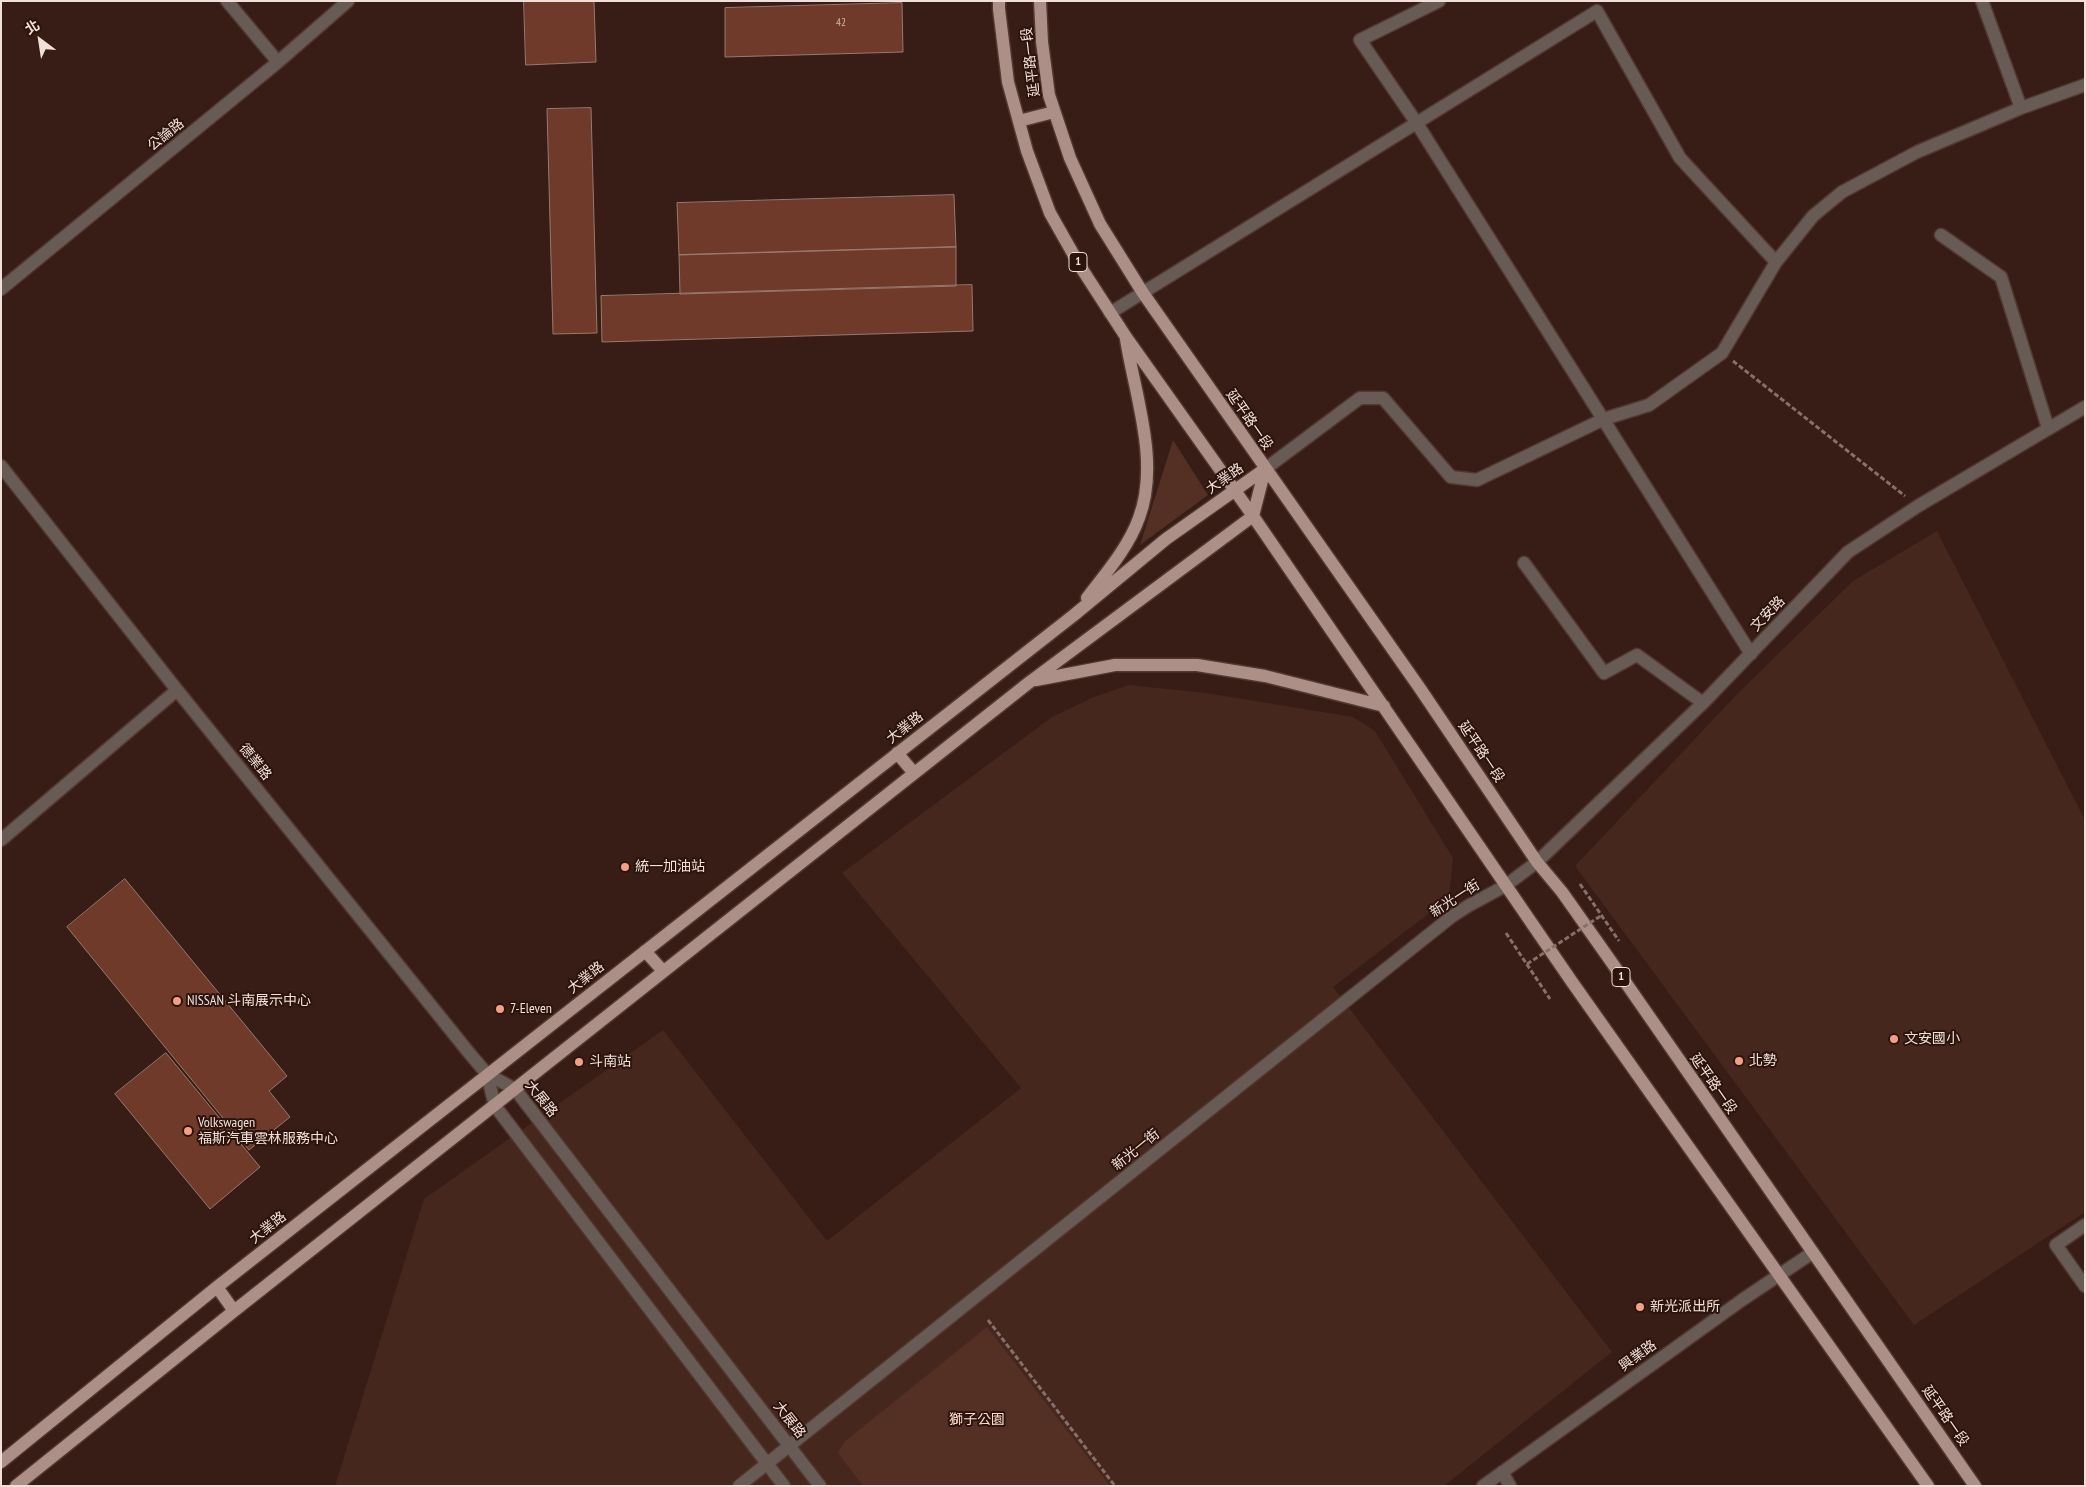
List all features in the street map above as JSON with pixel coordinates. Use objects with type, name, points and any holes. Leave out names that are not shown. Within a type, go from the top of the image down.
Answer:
[{"type":"main road","name":"延平路一段","points":[[1000,1],[999,10],[1008,82],[1027,151],[1050,213],[1080,266],[1126,337],[1253,516],[1505,886],[1928,1486]]},
{"type":"main road","name":"延平路一段","points":[[1040,1],[1044,60],[1049,95],[1070,158],[1100,224],[1143,293],[1975,1486]]},
{"type":"main road","points":[[1019,121],[1054,112]]},
{"type":"main road","points":[[1074,615],[1125,546],[1140,517],[1148,481],[1145,429],[1132,380],[1126,337]]},
{"type":"main road","name":"大業路","points":[[1,1462],[216,1287],[1074,615],[1166,539],[1265,470]]},
{"type":"main road","name":"大業路","points":[[1253,516],[1265,470]]},
{"type":"main road","points":[[16,1486],[234,1311],[1031,681],[1253,516]]},
{"type":"main road","points":[[1031,681],[1115,665],[1197,665],[1265,676],[1384,706]]},
{"type":"main road","points":[[897,753],[914,773]]},
{"type":"main road","points":[[645,950],[664,971]]},
{"type":"main road","points":[[216,1287],[234,1311]]},
{"type":"street","points":[[227,1],[278,62]]},
{"type":"street","name":"公論路","points":[[1,289],[278,62],[348,1]]},
{"type":"street","points":[[1439,1],[1360,40],[1416,122],[1751,654]]},
{"type":"street","points":[[1982,1],[2021,108]]},
{"type":"street","points":[[1110,313],[1597,11],[1680,158],[1776,262]]},
{"type":"street","points":[[1265,470],[1360,398],[1383,398],[1451,477],[1476,480],[1604,420],[1649,405],[1722,353],[1776,262],[1813,216],[1842,192],[1917,152],[2021,108],[2085,85]]},
{"type":"street","points":[[1941,235],[2001,276],[2048,428]]},
{"type":"street","name":"文安路","points":[[1505,886],[1538,862],[1703,703],[1848,552],[1918,506],[2085,407]]},
{"type":"street","name":"德業路","points":[[1,466],[177,690],[487,1074]]},
{"type":"street","points":[[1524,563],[1604,673],[1637,654],[1703,703]]},
{"type":"street","points":[[1,840],[177,690]]},
{"type":"street","name":"新光一街","points":[[739,1486],[1451,917],[1505,886]]},
{"type":"street","points":[[487,1074],[495,1106],[784,1486]]},
{"type":"street","name":"大展路","points":[[487,1074],[515,1089],[820,1486]]},
{"type":"street","points":[[2085,1224],[2056,1245],[2085,1286]]},
{"type":"street","name":"興業路","points":[[1483,1486],[1742,1300],[1812,1253]]},
{"type":"street","points":[[1502,1472],[1510,1486]]},
{"type":"path","points":[[1722,353],[1918,506]]},
{"type":"path","points":[[1580,884],[1620,943]]},
{"type":"path","points":[[1527,964],[1602,916]]},
{"type":"path","points":[[1506,933],[1550,999]]},
{"type":"path","points":[[988,1320],[1115,1486]]},
{"type":"shaded area","name":"文安國小","points":[[1937,531],[2085,820],[2085,1212],[1914,1325],[1575,866],[1740,691],[1853,581]]},
{"type":"shaded area","points":[[1129,685],[1206,693],[1353,717],[1375,731],[1453,858],[1449,898],[1333,987],[1612,1352],[1444,1486],[335,1486],[424,1199],[663,1030],[827,1241],[1021,1088],[842,873],[1052,717],[1094,697]]},
{"type":"green space","points":[[1173,440],[1208,495],[1140,545]]},
{"type":"green space","name":"獅子公園","points":[[987,1327],[1110,1486],[863,1486],[838,1453],[844,1442]]},
{"type":"building","points":[[524,1],[594,1],[596,62],[526,65]]},
{"type":"building","points":[[902,3],[903,52],[725,57],[725,8]]},
{"type":"building","points":[[591,108],[597,333],[553,334],[547,109]]},
{"type":"building","points":[[954,195],[956,247],[679,255],[677,203]]},
{"type":"building","points":[[956,247],[956,286],[680,294],[679,255]]},
{"type":"building","points":[[972,285],[973,331],[602,342],[601,296]]},
{"type":"building","name":"NISSAN 斗南展示中心","points":[[125,879],[287,1076],[269,1091],[290,1117],[249,1150],[67,927]]},
{"type":"building","name":"Volkswagen 福斯汽車雲林服務中心","points":[[166,1053],[260,1167],[210,1209],[115,1094]]},
{"type":"place","name":"統一加油站","points":[[625,867]]},
{"type":"place","name":"NISSAN 斗南展示中心","points":[[177,1001]]},
{"type":"place","name":"7-Eleven","points":[[500,1009]]},
{"type":"place","name":"文安國小","points":[[1894,1039]]},
{"type":"place","name":"北勢","points":[[1739,1061]]},
{"type":"place","name":"斗南站","points":[[579,1062]]},
{"type":"place","name":"Volkswagen 福斯汽車雲林服務中心","points":[[188,1131]]},
{"type":"place","name":"新光派出所","points":[[1640,1307]]}]
